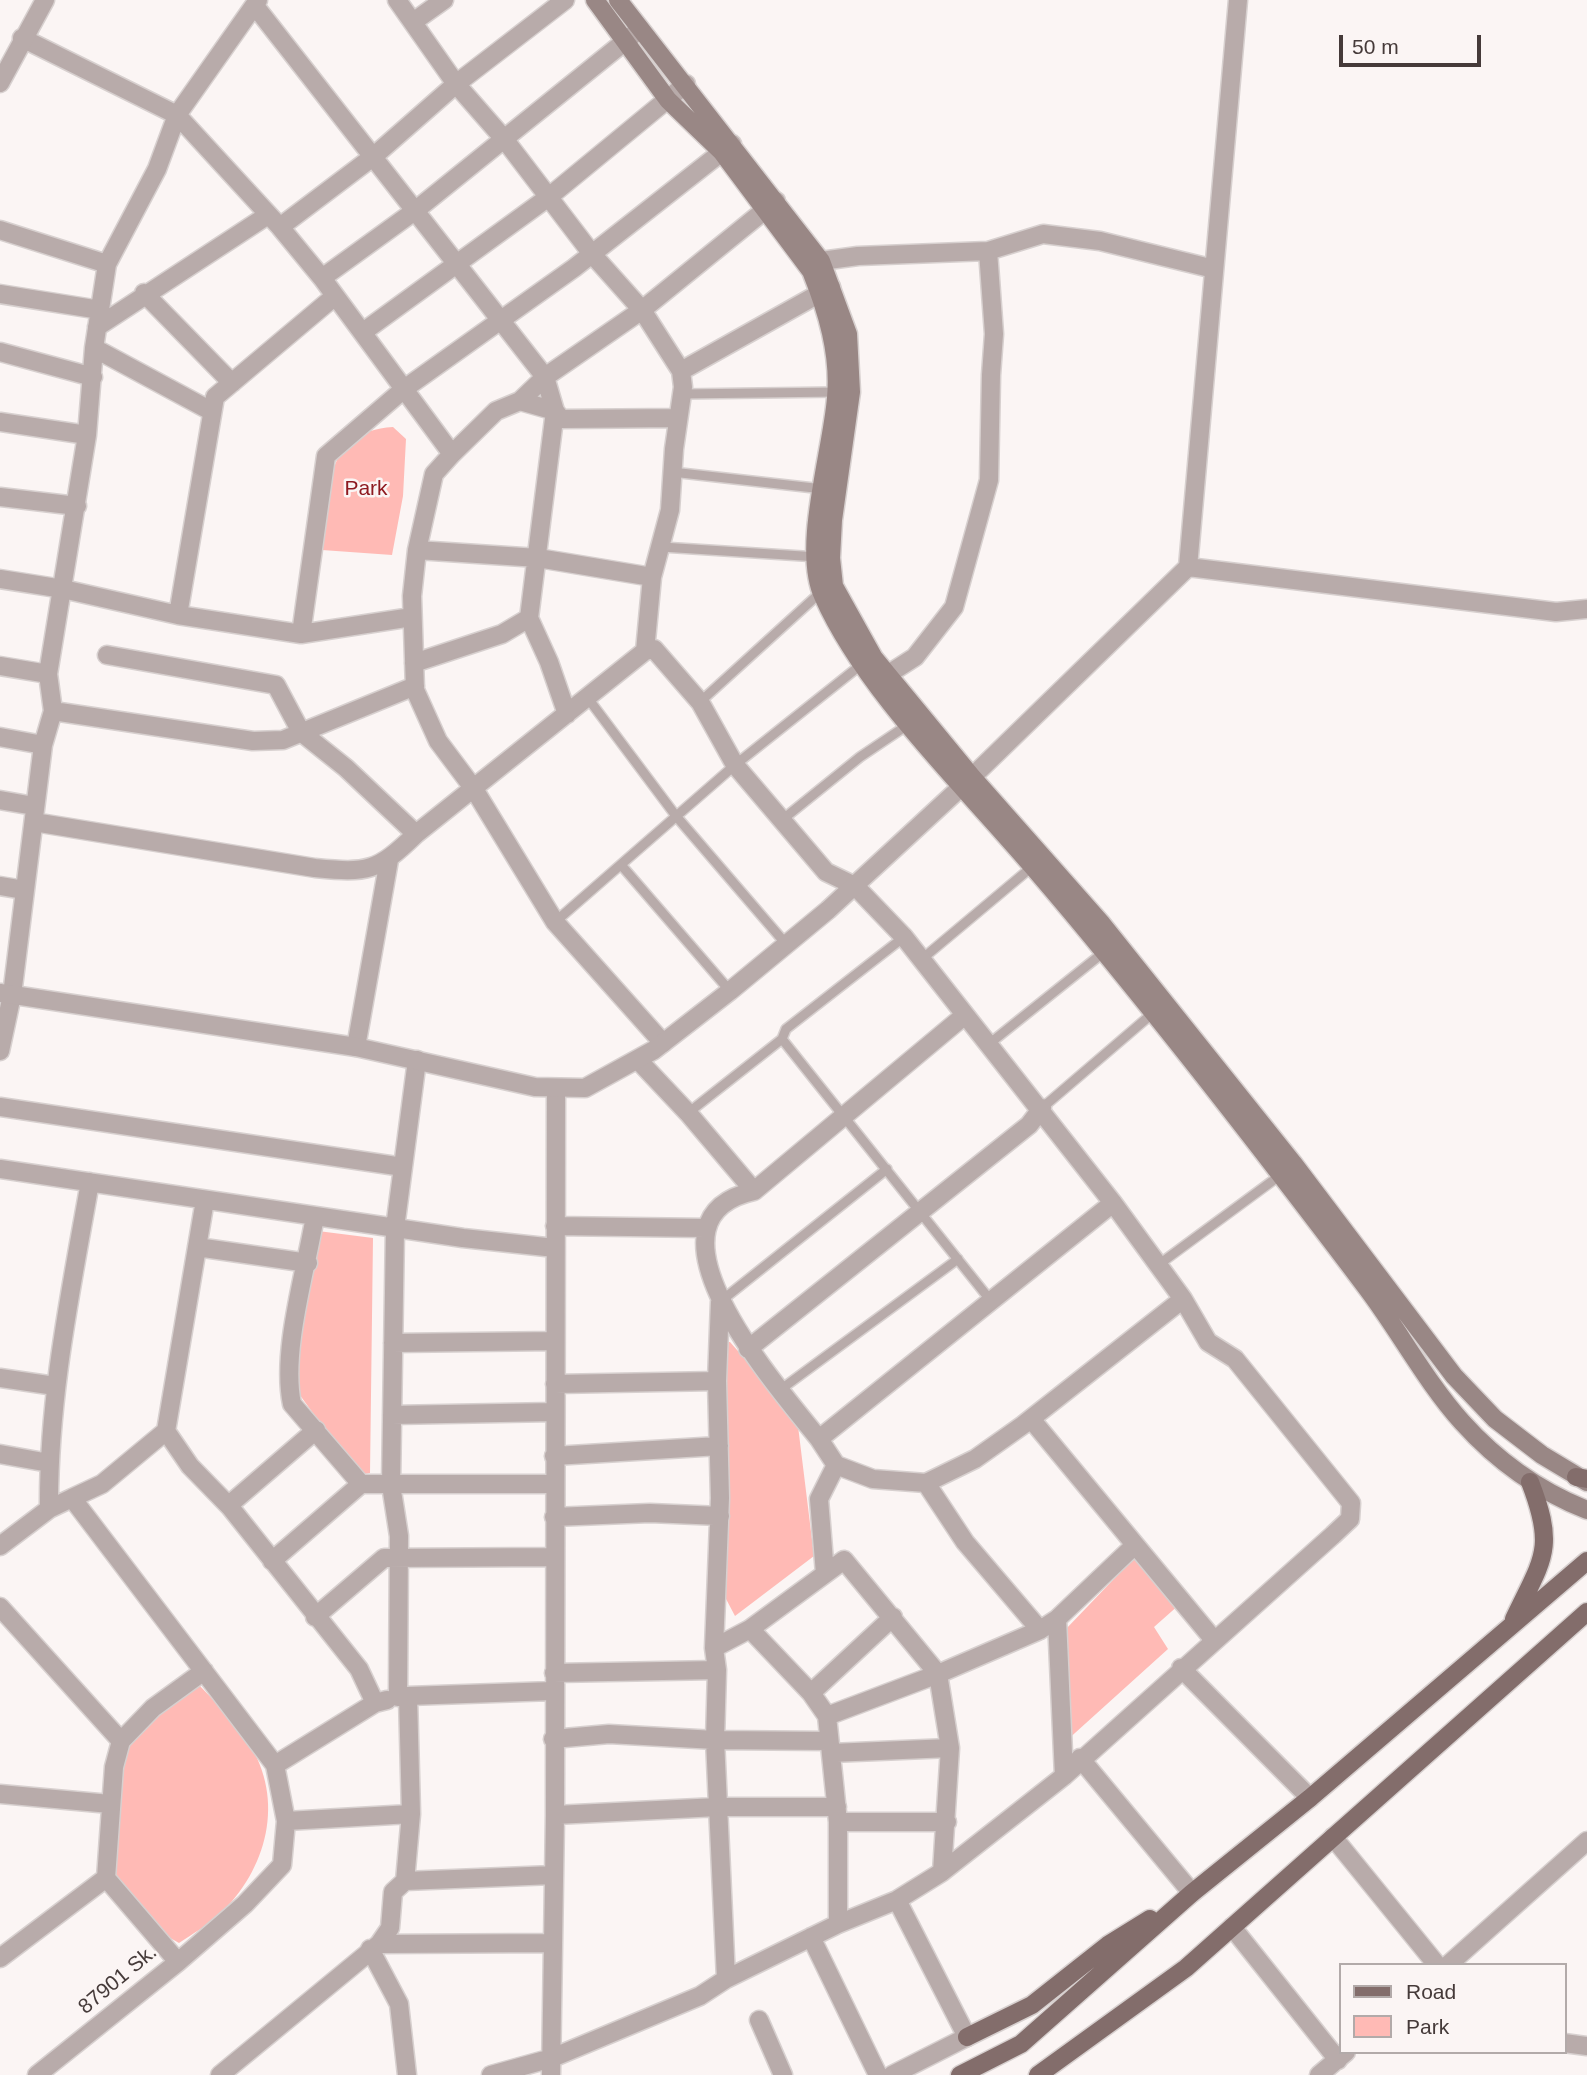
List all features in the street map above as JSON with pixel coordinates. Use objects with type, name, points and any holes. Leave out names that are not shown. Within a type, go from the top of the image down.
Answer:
[{"type":"main road","points":[[595,0],[623,42],[668,100],[727,148]]},
{"type":"main road","points":[[618,0],[639,30],[686,84],[727,148],[771,206],[821,261],[826,290]]},
{"type":"main road","points":[[771,206],[811,271],[826,290],[848,334],[821,592],[862,664],[910,724],[1102,924],[1293,1163],[1454,1376],[1495,1419],[1583,1479]]},
{"type":"main road","points":[[823,557],[847,614],[887,675],[967,782],[1153,1013],[1408,1343],[1439,1394],[1488,1448],[1530,1482],[1587,1510]]},
{"type":"main road","points":[[1510,1628],[1542,1558],[1546,1536],[1544,1517],[1530,1482]]},
{"type":"main road","points":[[960,2075],[1021,2044],[1192,1894],[1310,1798],[1587,1561]]},
{"type":"main road","points":[[1040,2074],[1186,1968],[1587,1612]]},
{"type":"main road","points":[[967,2037],[1032,2005],[1108,1945],[1192,1894]]},
{"type":"street","points":[[0,83],[22,38],[46,0]]},
{"type":"street","points":[[397,0],[456,84],[550,196],[592,254],[642,310],[681,370],[682,394],[670,510],[652,577],[645,651]]},
{"type":"street","points":[[413,22],[444,0]]},
{"type":"street","points":[[0,294],[99,318],[274,221],[374,156],[456,84],[565,0]]},
{"type":"street","points":[[6,994],[356,1047],[535,1087],[585,1088],[638,1060],[730,991],[855,886],[967,782],[1188,566],[1238,0]]},
{"type":"street","points":[[0,1051],[43,745],[53,711],[48,674],[87,435],[94,348],[107,264],[157,169],[177,116],[257,3],[545,377],[555,411],[561,419],[678,418]]},
{"type":"street","points":[[321,278],[416,210],[639,30]]},
{"type":"street","points":[[22,38],[177,116],[274,221],[321,278],[452,454]]},
{"type":"street","points":[[363,332],[460,265],[550,196],[686,84]]},
{"type":"street","points":[[301,634],[326,456],[404,389],[592,254],[727,148]]},
{"type":"street","points":[[663,1042],[555,922],[474,789],[438,741],[415,686],[412,617],[417,550],[433,474],[496,411],[520,401],[545,377],[642,310],[771,206]]},
{"type":"street","points":[[0,230],[107,264]]},
{"type":"street","points":[[821,261],[858,256],[988,251],[1043,234],[1100,241],[1214,269]]},
{"type":"street","points":[[887,675],[915,657],[954,607],[989,480],[990,375],[995,334],[988,251]]},
{"type":"street","points":[[681,370],[826,290]]},
{"type":"street","points":[[144,293],[232,383]]},
{"type":"street","points":[[178,615],[215,397],[335,296]]},
{"type":"street","points":[[94,348],[211,411]]},
{"type":"street","points":[[0,352],[93,377]]},
{"type":"street","points":[[520,401],[555,411]]},
{"type":"street","points":[[555,411],[529,618],[567,714]]},
{"type":"street","points":[[0,422],[87,435]]},
{"type":"street","points":[[0,497],[76,506]]},
{"type":"street","points":[[417,550],[538,558],[652,577]]},
{"type":"street","points":[[1188,566],[1556,612],[1587,608]]},
{"type":"street","points":[[0,579],[63,589],[178,615],[301,634],[412,617]]},
{"type":"street","points":[[414,663],[502,634],[529,618]]},
{"type":"street","points":[[0,800],[34,814],[315,868],[353,871],[371,869],[389,860],[416,834],[645,651],[654,649],[700,702],[735,765],[826,872],[855,886],[922,959],[1042,1108],[1113,1203],[1183,1299],[1208,1342],[1236,1359],[1351,1503],[1350,1519],[1080,1758],[1064,1776],[942,1872],[897,1900],[811,1937],[726,1979],[699,1996],[551,2067],[491,2075]]},
{"type":"street","points":[[107,655],[276,685],[301,732],[346,768],[416,834]]},
{"type":"street","points":[[0,666],[48,674]]},
{"type":"street","points":[[53,711],[253,741],[283,740],[415,686]]},
{"type":"street","points":[[0,737],[43,745]]},
{"type":"street","points":[[356,1047],[389,860]]},
{"type":"street","points":[[0,886],[24,890]]},
{"type":"street","points":[[965,1015],[754,1191],[736,1195],[709,1217],[705,1228],[707,1252],[720,1302],[748,1349],[819,1438],[836,1465],[873,1479],[926,1483],[975,1460],[1183,1299]]},
{"type":"street","points":[[405,1881],[411,1814],[403,1697],[399,1536],[391,1485],[393,1343],[395,1228],[418,1060]]},
{"type":"street","points":[[638,1060],[688,1113],[754,1191]]},
{"type":"street","points":[[551,2067],[555,1815],[553,1682],[556,1088]]},
{"type":"street","points":[[0,1107],[403,1167]]},
{"type":"street","points":[[748,1349],[920,1209],[1029,1125],[1042,1108]]},
{"type":"street","points":[[0,1169],[395,1228],[555,1248]]},
{"type":"street","points":[[49,1508],[49,1463],[55,1386],[90,1182]]},
{"type":"street","points":[[0,1546],[49,1508],[102,1484],[166,1431],[205,1200]]},
{"type":"street","points":[[819,1438],[1113,1203]]},
{"type":"street","points":[[315,1216],[292,1346],[289,1390],[292,1404],[361,1484]]},
{"type":"street","points":[[555,1226],[705,1228]]},
{"type":"street","points":[[197,1247],[308,1263]]},
{"type":"street","points":[[720,1302],[717,1381],[720,1516],[714,1648],[717,1670],[715,1740],[726,1979]]},
{"type":"street","points":[[393,1343],[555,1341]]},
{"type":"street","points":[[0,1378],[55,1386]]},
{"type":"street","points":[[555,1384],[717,1381]]},
{"type":"street","points":[[392,1415],[554,1412]]},
{"type":"street","points":[[1031,1419],[1214,1640]]},
{"type":"street","points":[[229,1505],[316,1430]]},
{"type":"street","points":[[166,1431],[190,1466],[229,1505],[315,1617],[359,1669],[375,1703]]},
{"type":"street","points":[[554,1456],[719,1446]]},
{"type":"street","points":[[0,1454],[49,1463]]},
{"type":"street","points":[[825,1574],[819,1499],[836,1465]]},
{"type":"street","points":[[926,1483],[965,1542],[1040,1630]]},
{"type":"street","points":[[272,1561],[361,1484],[554,1484]]},
{"type":"street","points":[[72,1498],[275,1765],[286,1821],[282,1865],[245,1904],[178,1962]]},
{"type":"street","points":[[554,1517],[650,1513],[720,1516]]},
{"type":"street","points":[[827,1716],[938,1674],[1040,1630],[1057,1619],[1135,1545]]},
{"type":"street","points":[[315,1617],[384,1558],[554,1557]]},
{"type":"street","points":[[714,1648],[750,1629],[844,1560],[938,1674],[950,1748],[942,1872]]},
{"type":"street","points":[[0,1607],[121,1741]]},
{"type":"street","points":[[811,1693],[893,1617]]},
{"type":"street","points":[[1057,1619],[1064,1776]]},
{"type":"street","points":[[750,1629],[811,1693],[827,1716],[837,1815],[838,1924]]},
{"type":"street","points":[[1181,1668],[1310,1798]]},
{"type":"street","points":[[275,1765],[375,1703],[403,1697],[553,1682],[717,1670]]},
{"type":"street","points":[[0,1958],[106,1878],[110,1804],[121,1741],[153,1708],[204,1671]]},
{"type":"street","points":[[553,1739],[609,1734],[830,1747],[950,1748]]},
{"type":"street","points":[[1080,1758],[1192,1894]]},
{"type":"street","points":[[0,1794],[110,1804]]},
{"type":"street","points":[[555,1815],[718,1807],[947,1822]]},
{"type":"street","points":[[286,1821],[411,1814]]},
{"type":"street","points":[[1333,1837],[1435,1963]]},
{"type":"street","points":[[1450,1963],[1587,1841]]},
{"type":"street","points":[[220,2075],[375,1947],[390,1928],[393,1892],[405,1881],[553,1874]]},
{"type":"street","name":"87901 Sk.","points":[[37,2075],[178,1962],[106,1878]]},
{"type":"street","points":[[892,2075],[967,2037],[897,1900]]},
{"type":"street","points":[[1231,1927],[1338,2051]]},
{"type":"street","points":[[811,1937],[878,2075]]},
{"type":"street","points":[[375,1947],[552,1943]]},
{"type":"street","points":[[375,1947],[400,2004],[407,2075]]},
{"type":"street","points":[[759,2020],[783,2075]]},
{"type":"street","points":[[1566,2043],[1587,2046]]},
{"type":"street","points":[[1319,2075],[1342,2056]]},
{"type":"lane","points":[[682,394],[844,392]]},
{"type":"lane","points":[[672,472],[830,490]]},
{"type":"lane","points":[[662,547],[823,557]]},
{"type":"lane","points":[[700,702],[821,592]]},
{"type":"lane","points":[[555,922],[735,765],[862,664]]},
{"type":"lane","points":[[587,697],[676,816],[786,944]]},
{"type":"lane","points":[[782,820],[860,757],[910,724]]},
{"type":"lane","points":[[622,866],[730,991]]},
{"type":"lane","points":[[922,959],[1033,866]]},
{"type":"lane","points":[[688,1113],[782,1038],[786,1029],[904,937]]},
{"type":"lane","points":[[989,1044],[1104,952]]},
{"type":"lane","points":[[1042,1108],[1153,1013]]},
{"type":"lane","points":[[782,1038],[991,1301]]},
{"type":"lane","points":[[720,1302],[887,1170]]},
{"type":"lane","points":[[1158,1265],[1279,1176]]},
{"type":"lane","points":[[780,1390],[958,1259]]},
{"type":"green space","name":"Park","points":[[393,427],[406,439],[403,496],[392,555],[322,550],[328,488],[341,453],[353,440],[370,431]]},
{"type":"green space","points":[[318,1231],[373,1238],[370,1473],[358,1475],[294,1387]]},
{"type":"green space","points":[[719,1341],[730,1342],[797,1418],[814,1556],[735,1616],[715,1578]]},
{"type":"green space","points":[[1136,1556],[1180,1604],[1154,1627],[1168,1649],[1065,1742],[1065,1630]]},
{"type":"green space","points":[[199,1685],[231,1719],[248,1742],[260,1764],[268,1810],[266,1833],[259,1856],[236,1897],[219,1915],[179,1943],[149,1926],[120,1893],[110,1863],[122,1755],[140,1728]]}]
